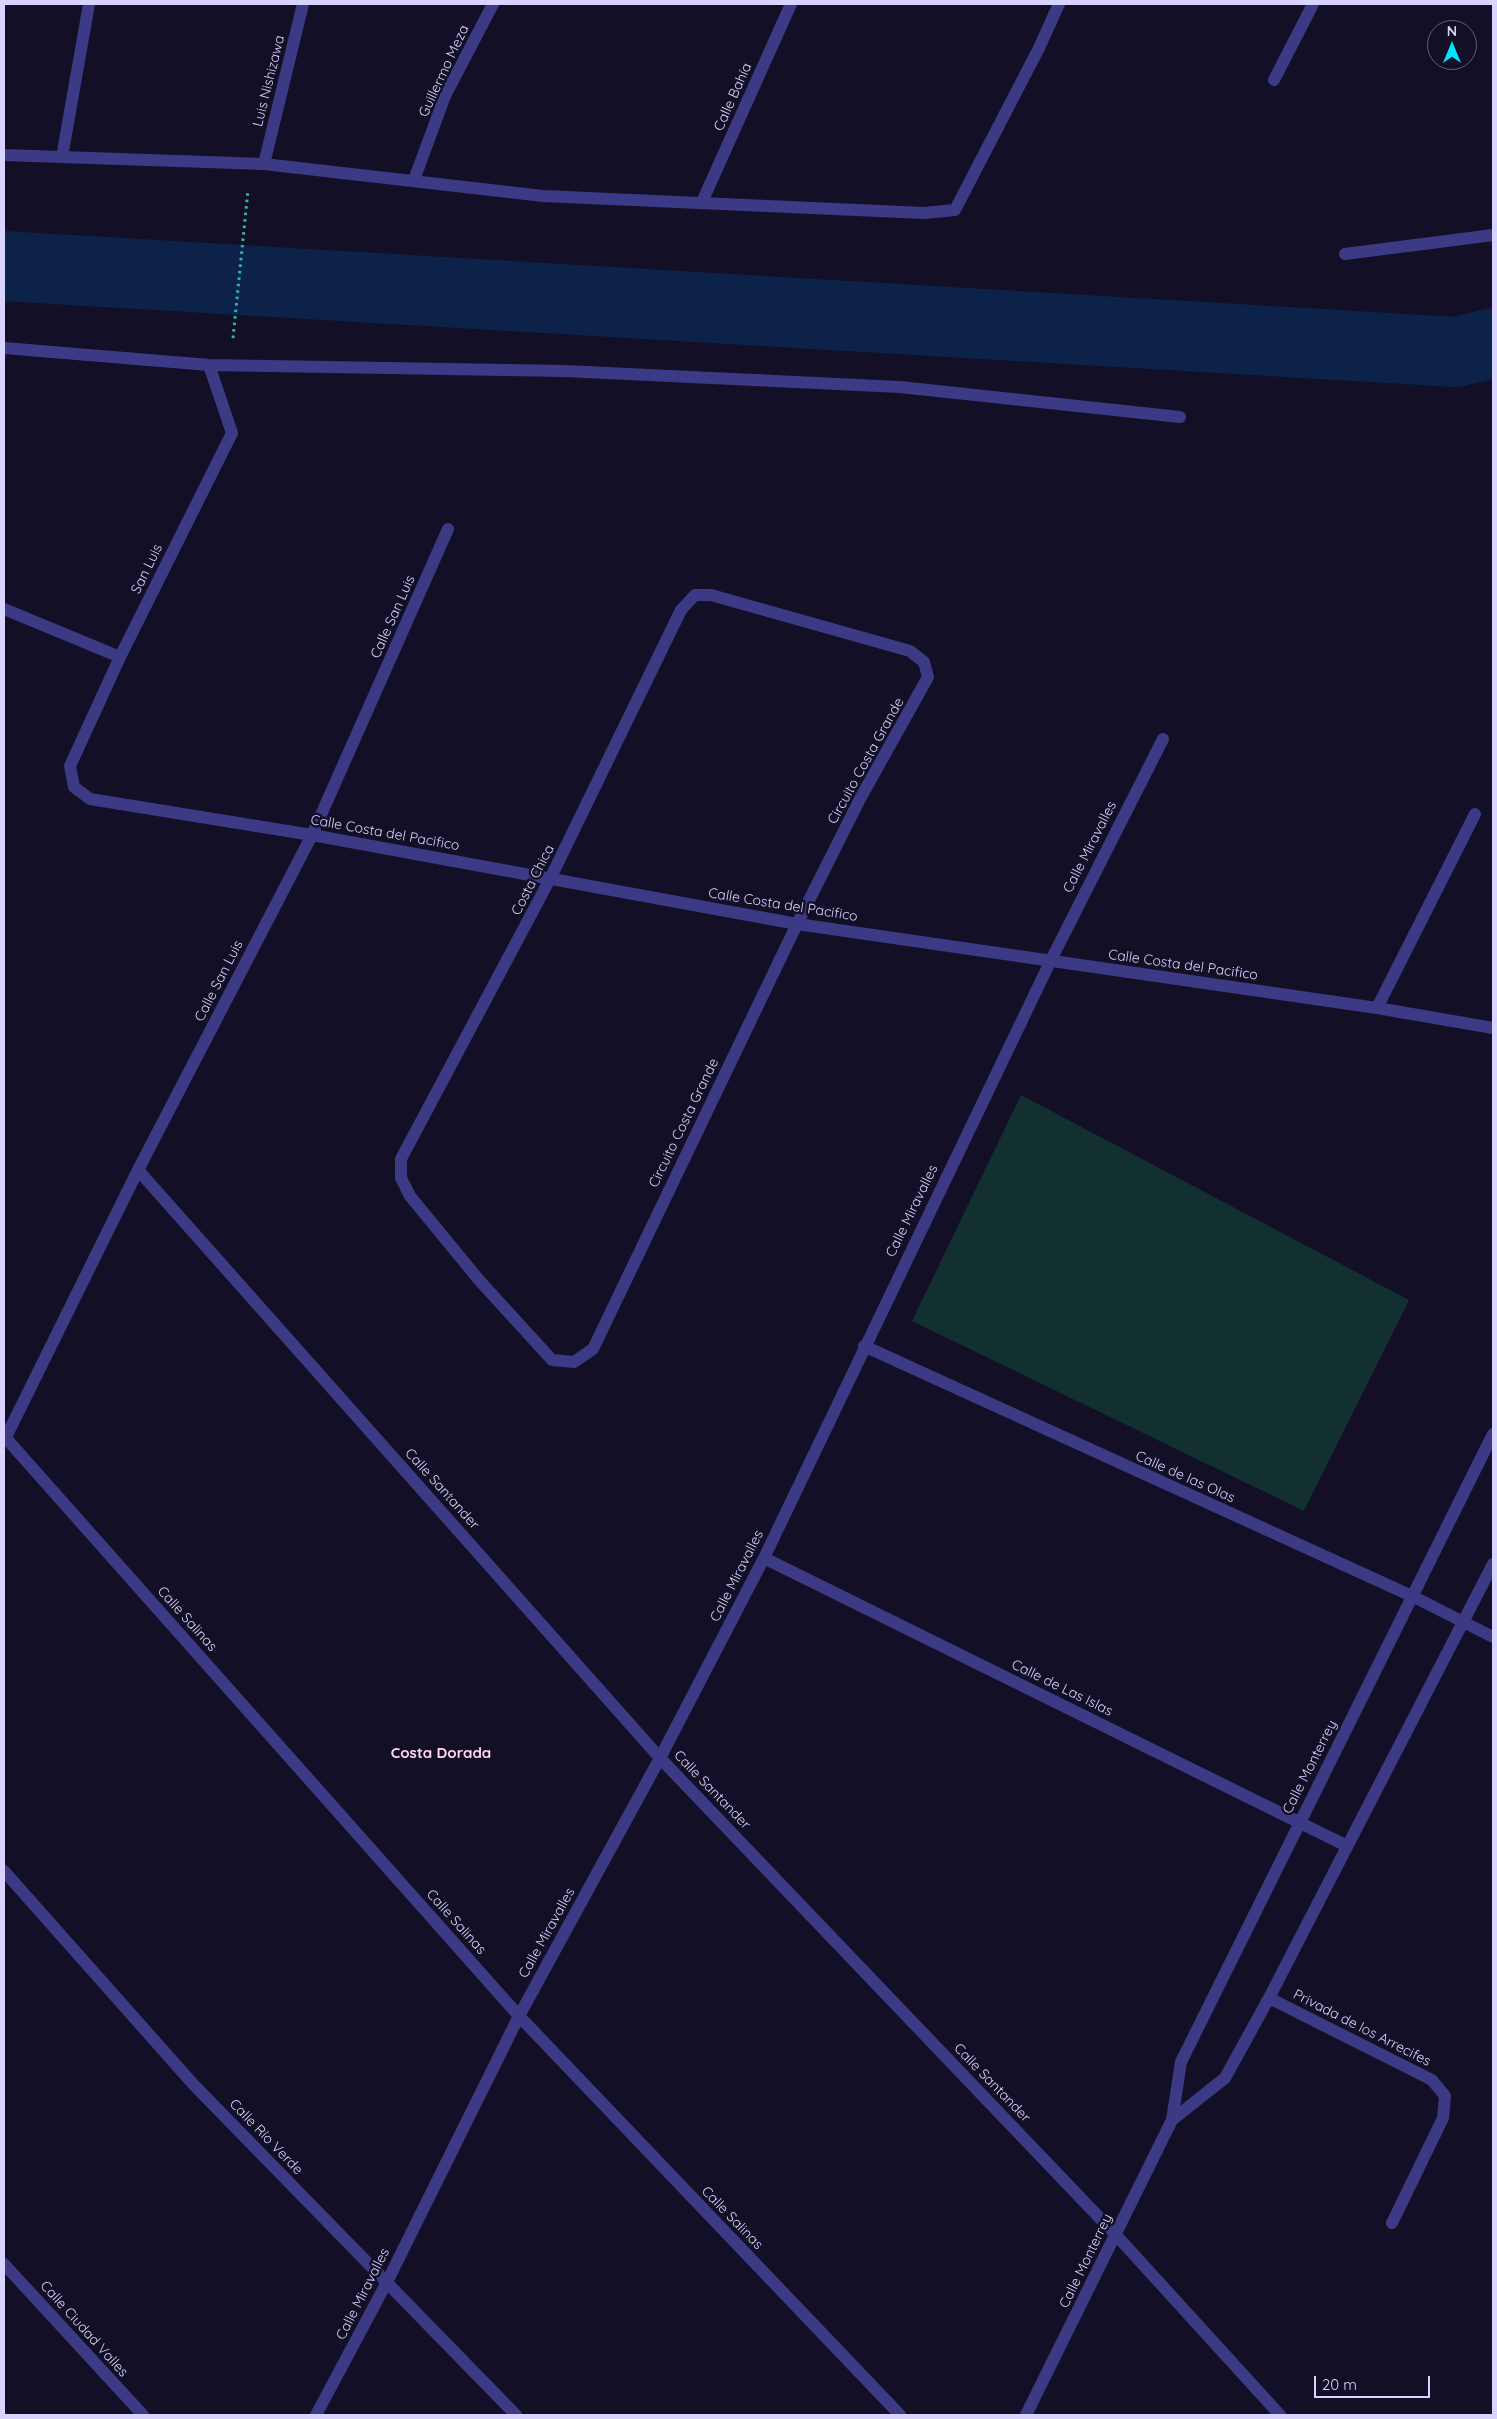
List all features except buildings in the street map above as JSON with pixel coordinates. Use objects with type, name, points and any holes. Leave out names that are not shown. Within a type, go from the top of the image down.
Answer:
[{"type":"street","points":[[62,157],[89,4]]},
{"type":"street","name":"Luis Nishizawa","points":[[264,164],[303,4]]},
{"type":"street","name":"Guillermo Meza","points":[[414,180],[445,96],[493,4]]},
{"type":"street","name":"Calle Bahía","points":[[702,202],[790,4]]},
{"type":"street","points":[[4,155],[264,164],[543,196],[924,213],[955,210],[1039,48],[1059,4]]},
{"type":"street","points":[[1274,80],[1313,4]]},
{"type":"street","points":[[1345,254],[1493,234]]},
{"type":"street","points":[[4,348],[210,365],[565,371],[900,387],[1180,417]]},
{"type":"street","name":"San Luis","points":[[74,787],[70,766],[120,657],[232,432],[210,365]]},
{"type":"street","name":"Calle San Luis","points":[[4,1438],[138,1170],[312,835],[448,529]]},
{"type":"street","name":"Costa Chica","points":[[401,1178],[401,1159],[550,879],[681,610],[695,595],[712,594],[910,651],[924,662]]},
{"type":"street","points":[[4,609],[120,657]]},
{"type":"street","name":"Circuito Costa Grande","points":[[401,1178],[410,1196],[472,1272],[552,1360],[574,1362],[593,1349],[797,924],[861,797],[928,678],[924,662]]},
{"type":"street","name":"Calle Miravalles","points":[[316,2415],[387,2282],[519,2016],[660,1758],[764,1558],[864,1346],[1051,960],[1163,739]]},
{"type":"street","name":"Calle Costa del Pacifico","points":[[74,787],[90,799],[312,835],[797,924],[1377,1008],[1493,1028]]},
{"type":"street","points":[[1377,1008],[1476,814]]},
{"type":"street","name":"Calle Santander","points":[[138,1170],[660,1758],[1116,2235],[1280,2415]]},
{"type":"street","name":"Calle de las Olas","points":[[864,1346],[1414,1597],[1493,1637]]},
{"type":"street","name":"Calle Monterrey","points":[[1026,2415],[1172,2120],[1181,2062],[1300,1821],[1414,1597],[1493,1434]]},
{"type":"street","name":"Calle Salinas","points":[[4,1438],[519,2016],[900,2415]]},
{"type":"street","name":"Calle de Las Islas","points":[[764,1558],[1300,1821],[1346,1846]]},
{"type":"street","name":"Calle Monterrey","points":[[1172,2120],[1225,2078],[1269,1998],[1493,1564]]},
{"type":"street","name":"Calle Río Verde","points":[[4,1871],[193,2084],[516,2415]]},
{"type":"street","name":"Privada de los Arrecifes","points":[[1269,1998],[1432,2080],[1445,2096],[1443,2118],[1392,2223]]},
{"type":"street","name":"Calle Ciudad Valles","points":[[4,2264],[143,2415]]},
{"type":"path","points":[[233,347],[249,188]]},
{"type":"green space","points":[[1021,1095],[1409,1300],[1304,1511],[912,1321]]},
{"type":"waterway","points":[[4,266],[1456,352],[1493,343]]},
{"type":"district","name":"Costa Dorada","points":[[441,1753]]}]
